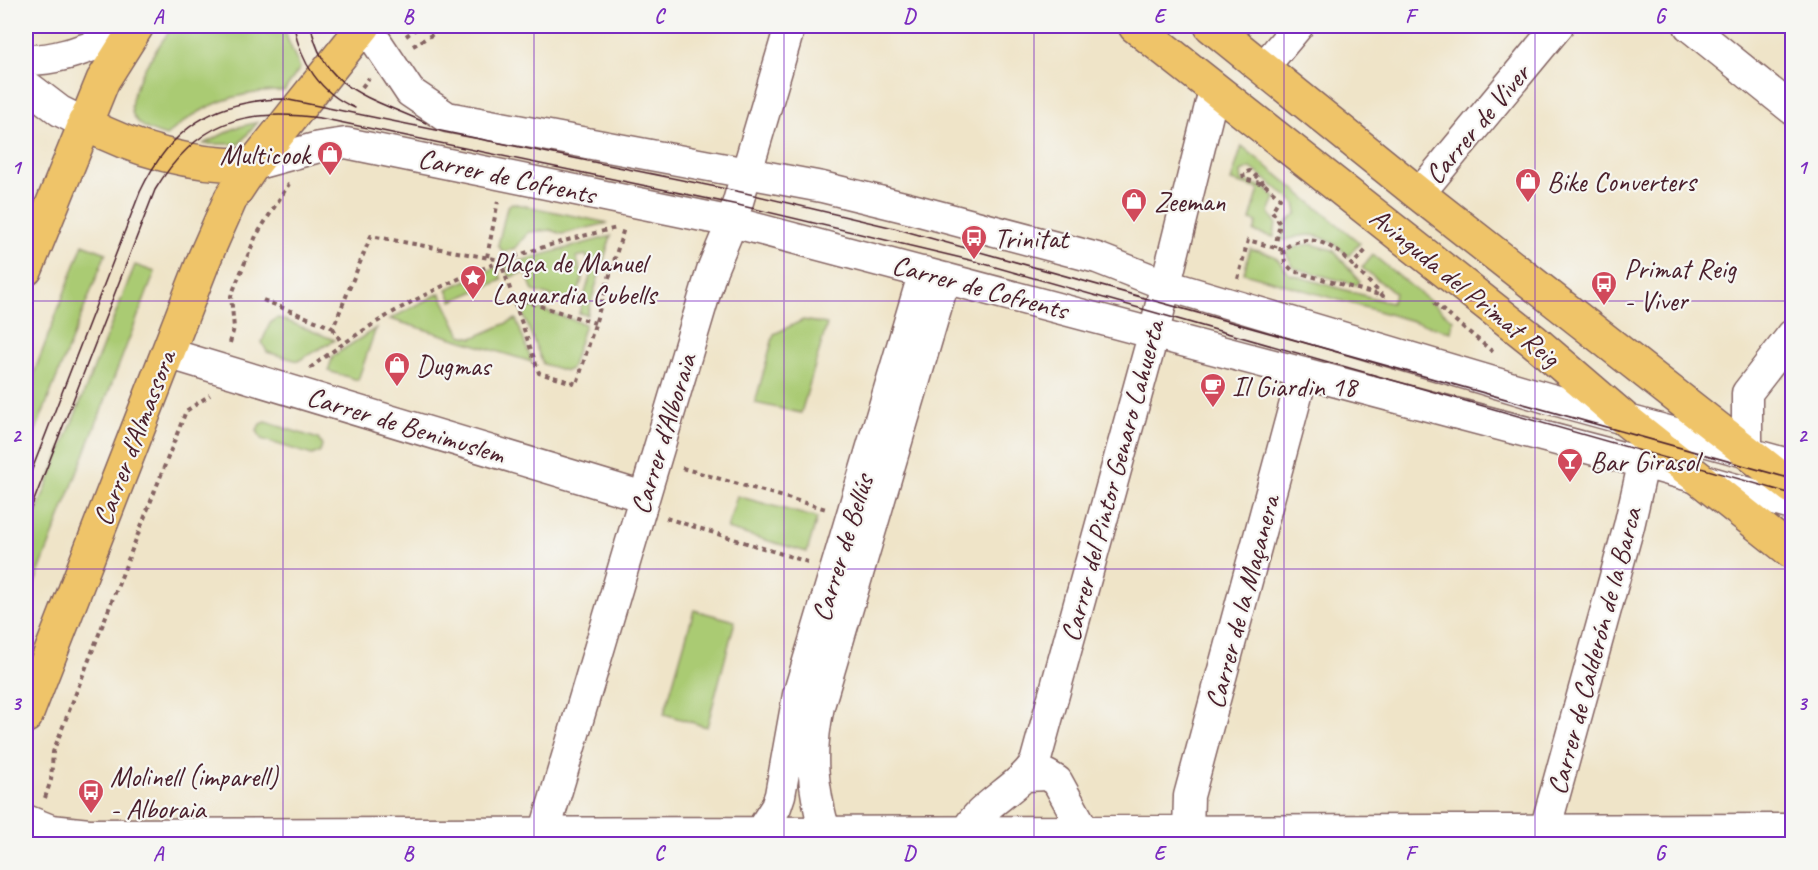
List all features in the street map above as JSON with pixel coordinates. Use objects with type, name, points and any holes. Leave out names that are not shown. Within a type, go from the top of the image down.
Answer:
[{"type":"main road","name":"Carrer d'Almassora","points":[[26,716],[167,353],[231,198],[253,165],[365,26]]},
{"type":"main road","name":"Avinguda del Primat Reig","points":[[1135,26],[1534,341],[1640,440],[1701,479],[1792,552]]},
{"type":"main road","name":"Avinguda del Primat Reig","points":[[1211,26],[1419,194],[1792,487]]},
{"type":"main road","points":[[26,269],[103,80],[134,29]]},
{"type":"main road","points":[[84,123],[111,138],[168,157],[217,166],[253,165]]},
{"type":"street","name":"Carrer de Cofrents","points":[[365,26],[410,92],[447,117],[822,187],[1096,258],[1166,285],[1640,440]]},
{"type":"street","name":"Carrer d'Alboraia","points":[[543,839],[712,270],[732,222],[790,26]]},
{"type":"street","points":[[1263,68],[1298,26]]},
{"type":"street","name":"Carrer de Viver","points":[[1419,194],[1558,26]]},
{"type":"street","points":[[1689,26],[1792,108]]},
{"type":"street","points":[[26,60],[39,60],[66,54],[134,29]]},
{"type":"street","points":[[26,85],[60,111],[84,123]]},
{"type":"street","name":"Carrer del Pintor Genaro Lahuerta","points":[[963,838],[982,811],[1026,776],[1035,763],[1154,332],[1214,90]]},
{"type":"street","name":"Carrer de Cofrents","points":[[253,165],[346,142],[732,222],[1303,373],[1640,440],[1747,453],[1792,465]]},
{"type":"street","name":"Carrer de Bellús","points":[[760,832],[776,807],[800,744],[805,674],[911,359],[934,275]]},
{"type":"street","points":[[1747,453],[1747,393],[1792,335]]},
{"type":"street","name":"Carrer de Benimuslem","points":[[167,353],[644,497]]},
{"type":"street","name":"Carrer de la Maçanera","points":[[1188,831],[1189,796],[1303,373]]},
{"type":"street","name":"Carrer de Calderón de la Barca","points":[[1545,830],[1640,440]]},
{"type":"street","points":[[1701,479],[1792,505]]},
{"type":"street","name":"Carrer de Bellús","points":[[800,744],[812,777],[825,832]]},
{"type":"street","points":[[1026,776],[1047,775],[1057,782],[1085,832]]},
{"type":"street","points":[[26,820],[51,830],[89,834],[543,839],[760,832],[825,832],[963,838],[1085,832],[1188,831],[1507,837],[1545,830],[1584,837],[1792,829]]},
{"type":"path","points":[[404,51],[435,33],[441,26]]},
{"type":"path","points":[[229,347],[234,328],[231,296],[256,236],[282,198],[303,153]]},
{"type":"path","points":[[1264,184],[1244,179],[1243,173],[1250,171],[1280,198],[1272,211],[1280,223],[1275,248]]},
{"type":"path","points":[[487,257],[500,191]]},
{"type":"path","points":[[304,372],[342,344],[428,292],[500,260],[580,236],[635,225]]},
{"type":"path","points":[[500,260],[539,373],[576,384],[624,227]]},
{"type":"path","points":[[333,328],[371,236],[500,260]]},
{"type":"path","points":[[1237,284],[1248,240],[1283,250]]},
{"type":"path","points":[[1316,240],[1338,250],[1383,296],[1293,271],[1285,263],[1283,250],[1288,245],[1316,240]]},
{"type":"path","points":[[1352,265],[1367,247],[1376,254]]},
{"type":"path","points":[[513,298],[595,323]]},
{"type":"path","points":[[1430,299],[1502,359]]},
{"type":"path","points":[[263,300],[333,328],[342,344]]},
{"type":"path","points":[[47,793],[51,780],[53,752],[186,411],[207,398],[215,388]]},
{"type":"path","points":[[682,468],[827,509]]},
{"type":"path","points":[[666,518],[811,563]]},
{"type":"green space","points":[[173,26],[285,26],[287,38],[300,68],[284,91],[251,94],[221,101],[193,115],[166,136],[140,124],[131,108],[137,84],[144,70]]},
{"type":"green space","points":[[258,122],[239,144],[203,144],[235,128]]},
{"type":"green space","points":[[1242,146],[1360,243],[1348,256],[1332,242],[1315,235],[1282,240],[1285,224],[1297,213],[1295,203],[1251,168],[1241,172],[1242,181],[1264,187],[1275,198],[1269,212],[1276,223],[1274,237],[1254,232],[1257,222],[1250,220],[1259,189],[1231,181]]},
{"type":"green space","points":[[512,203],[608,223],[562,234],[551,230],[529,232],[515,248],[503,252],[498,245],[507,207]]},
{"type":"green space","points":[[611,236],[587,315],[579,313],[592,270],[586,255],[576,257],[583,277],[575,303],[533,291],[526,272],[510,277],[505,265]]},
{"type":"green space","points":[[83,244],[106,253],[26,455],[26,394]]},
{"type":"green space","points":[[1310,244],[1333,250],[1360,281],[1357,285],[1294,268],[1286,253],[1293,248]]},
{"type":"green space","points":[[1250,249],[1273,256],[1289,274],[1391,303],[1395,293],[1362,268],[1373,255],[1453,320],[1451,332],[1244,273]]},
{"type":"green space","points":[[135,265],[155,272],[26,605],[26,538]]},
{"type":"green space","points":[[497,267],[502,280],[452,301],[447,289]]},
{"type":"green space","points":[[440,293],[461,335],[473,338],[516,319],[532,362],[390,319]]},
{"type":"green space","points":[[518,302],[585,324],[571,369],[566,371],[543,364]]},
{"type":"green space","points":[[278,318],[335,340],[298,361],[267,352],[262,342],[270,323]]},
{"type":"green space","points":[[803,320],[827,324],[801,413],[755,403],[774,334]]},
{"type":"green space","points":[[376,328],[358,380],[328,371],[333,356]]},
{"type":"green space","points":[[266,422],[318,439],[322,445],[320,452],[312,455],[261,439],[257,430],[260,424]]},
{"type":"green space","points":[[737,496],[817,518],[807,552],[727,529]]},
{"type":"green space","points":[[694,610],[735,621],[707,727],[664,714]]},
{"type":"tram line","points":[[294,26],[301,52],[314,75],[332,94],[355,108]]},
{"type":"tram line","points":[[311,26],[317,48],[339,79],[353,90],[426,123]]},
{"type":"tram line","points":[[26,485],[140,192],[152,170],[165,151],[197,122],[236,105],[284,99],[741,192],[894,228],[1792,479]]},
{"type":"tram line","points":[[26,521],[155,190],[187,149],[205,134],[224,124],[268,115],[320,118],[738,205],[974,261],[1792,494]]},
{"type":"place","name":"Multicook","points":[[330,177]]},
{"type":"place","name":"Bike Converters","points":[[1528,204]]},
{"type":"place","name":"Zeeman","points":[[1134,224]]},
{"type":"place","name":"Trinitat","points":[[974,261]]},
{"type":"place","name":"Plaça de Manuel Laguardia Cubells","points":[[473,301]]},
{"type":"place","name":"Primat Reig - Viver","points":[[1604,307]]},
{"type":"place","name":"Dugmas","points":[[397,388]]},
{"type":"place","name":"Il Giardin 18","points":[[1213,409]]},
{"type":"place","name":"Bar Girasol","points":[[1570,484]]},
{"type":"place","name":"Molinell (imparell) - Alboraia","points":[[91,815]]}]
